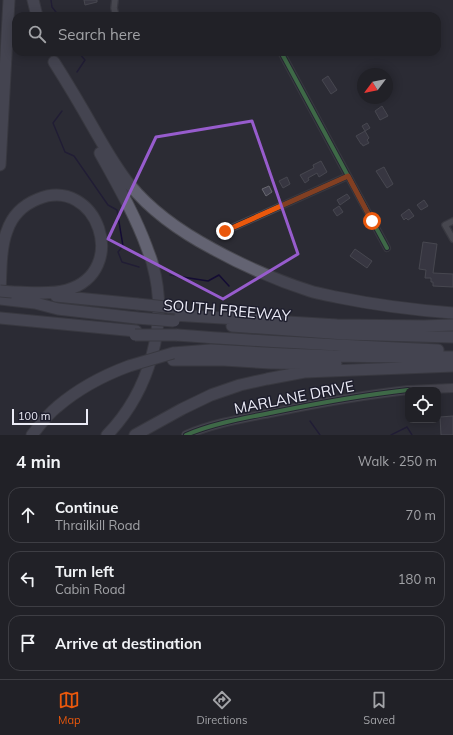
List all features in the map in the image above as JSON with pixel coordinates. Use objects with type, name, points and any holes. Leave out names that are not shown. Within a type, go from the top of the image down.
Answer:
[{"type":"highway","points":[[0,165],[9,0]]},
{"type":"highway","points":[[33,0],[36,12]]},
{"type":"highway","points":[[52,57],[110,155],[130,185],[161,216],[196,240],[230,259],[266,276],[311,291],[360,302],[453,313]]},
{"type":"highway","points":[[52,57],[70,96],[142,235],[153,265],[158,291],[159,315],[157,334],[151,359],[132,402],[107,435]]},
{"type":"highway","points":[[0,294],[2,256],[5,238],[10,224],[17,213],[30,202],[42,197],[53,195],[63,195],[79,202],[94,217],[100,230],[102,243],[101,257],[95,270],[75,288],[62,292],[8,297]]},
{"type":"highway","points":[[0,291],[8,297],[137,311]]},
{"type":"highway","name":"SOUTH FREEWAY","points":[[8,297],[58,309],[137,311],[298,331],[453,337]]},
{"type":"highway","points":[[174,315],[298,317],[453,325]]},
{"type":"highway","name":"SOUTH FREEWAY","points":[[0,318],[20,323],[136,333],[353,346],[453,350]]},
{"type":"highway","points":[[0,324],[20,323]]},
{"type":"highway","points":[[32,435],[55,408],[91,383],[128,366],[173,357],[211,350],[333,356],[453,357]]},
{"type":"highway","points":[[173,357],[272,363],[416,367]]},
{"type":"highway","points":[[135,435],[211,395],[240,385],[267,379],[304,372],[453,366]]},
{"type":"street","points":[[115,0],[115,12]]},
{"type":"street","points":[[283,56],[387,248]]},
{"type":"street","points":[[225,231],[348,176]]},
{"type":"street","points":[[453,221],[445,225],[453,239]]},
{"type":"street","name":"MARLANE DRIVE","points":[[441,389],[453,388]]},
{"type":"street","name":"MARLANE DRIVE","points":[[186,435],[211,426],[242,418],[371,394],[405,390]]},
{"type":"highlighted area","points":[[252,121],[298,254],[223,299],[108,239],[156,137]]},
{"type":"building","points":[[84,0],[97,0],[97,2],[85,5]]},
{"type":"building","points":[[328,76],[337,90],[331,94],[322,80]]},
{"type":"building","points":[[382,106],[388,116],[380,120],[375,111]]},
{"type":"building","points":[[367,123],[370,128],[365,131],[362,126]]},
{"type":"building","points":[[365,131],[369,138],[367,140],[369,143],[363,146],[356,136]]},
{"type":"building","points":[[321,161],[327,172],[319,177],[317,173],[308,178],[309,180],[305,183],[300,175],[314,168],[313,165]]},
{"type":"building","points":[[384,167],[393,184],[387,188],[376,171]]},
{"type":"building","points":[[287,177],[290,184],[283,188],[279,181]]},
{"type":"building","points":[[269,186],[272,192],[266,196],[262,189]]},
{"type":"building","points":[[347,194],[350,198],[340,205],[337,200]]},
{"type":"building","points":[[424,200],[428,206],[421,210],[417,205]]},
{"type":"building","points":[[339,206],[343,212],[337,216],[333,210]]},
{"type":"building","points":[[409,209],[414,216],[408,220],[406,218],[404,220],[401,215]]},
{"type":"building","points":[[423,242],[437,244],[433,273],[453,274],[453,287],[433,286],[431,278],[425,278],[426,270],[419,269]]},
{"type":"building","points":[[355,249],[372,261],[367,268],[350,256]]},
{"type":"building","points":[[453,416],[453,435],[441,435],[441,417]]},
{"type":"waterway","points":[[51,0],[52,7],[56,12]]},
{"type":"waterway","points":[[77,72],[85,60],[82,56]]},
{"type":"waterway","points":[[62,111],[53,123],[65,152],[74,156],[108,205],[117,210],[123,246],[118,252],[122,262],[139,267]]},
{"type":"waterway","points":[[170,275],[208,281],[219,275],[229,286]]},
{"type":"waterway","points":[[310,421],[320,435]]},
{"type":"waterway","points":[[391,435],[407,427],[412,435]]},
{"type":"cycle path","points":[[283,56],[387,248]]},
{"type":"cycle path","points":[[225,231],[348,176]]},
{"type":"cycle path","points":[[186,435],[219,424],[252,416],[308,405],[405,390]]},
{"type":"route","points":[[225,231],[348,176],[372,221]]}]
